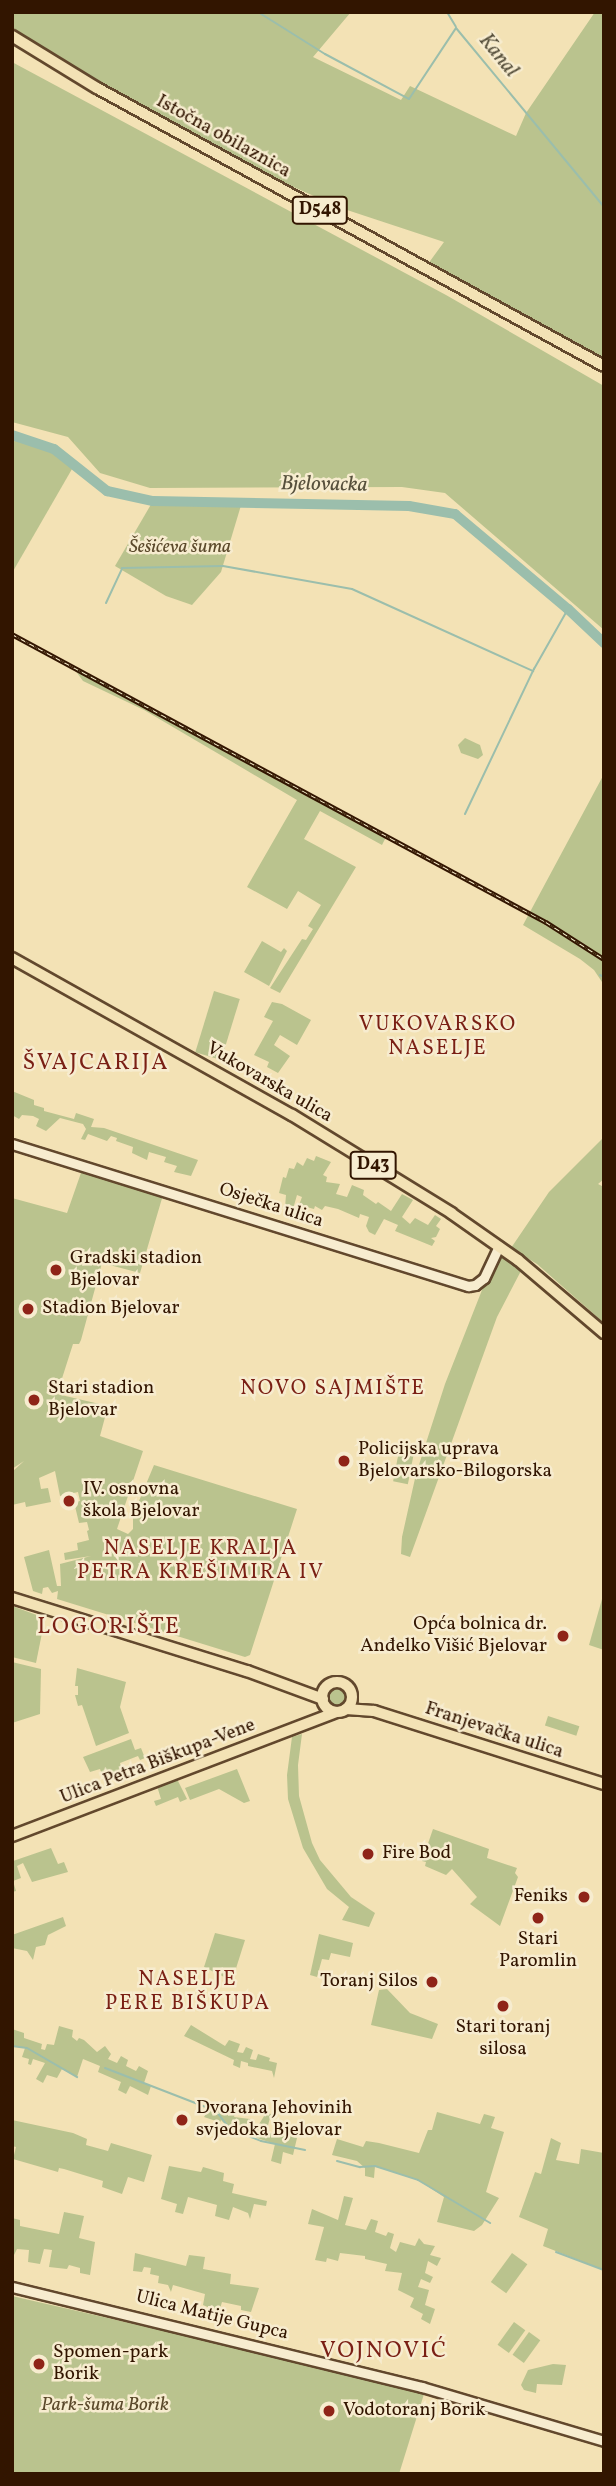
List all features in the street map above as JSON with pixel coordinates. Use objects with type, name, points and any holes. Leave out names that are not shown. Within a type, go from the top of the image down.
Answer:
[{"type":"main road","name":"Istočna obilaznica","points":[[12,36],[97,88],[604,366]]},
{"type":"main road","name":"Vukovarska ulica","points":[[12,958],[292,1115],[500,1247]]},
{"type":"main road","name":"D43","points":[[500,1247],[604,1333]]},
{"type":"main road","points":[[12,1598],[247,1671],[318,1689],[340,1682],[349,1687],[352,1696],[341,1711],[323,1701],[247,1671]]},
{"type":"main road","points":[[316,1718],[326,1687]]},
{"type":"main road","name":"Franjevačka ulica","points":[[352,1696],[374,1711],[604,1784]]},
{"type":"main road","name":"Franjevačka ulica","points":[[341,1711],[374,1711]]},
{"type":"main road","name":"Ulica Petra Biškupa-Vene","points":[[12,1836],[316,1718],[341,1711]]},
{"type":"street","name":"Osječka ulica","points":[[12,1144],[468,1286],[475,1286],[484,1278],[500,1247]]},
{"type":"street","name":"Ulica Matije Gupca","points":[[12,2287],[409,2384],[604,2441]]},
{"type":"green space","points":[[12,12],[351,12],[313,57],[401,100],[410,86],[516,136],[526,113],[595,12],[604,12],[604,366],[425,268],[444,242],[341,208],[221,155],[12,36]]},
{"type":"green space","points":[[12,62],[446,295],[604,386],[604,630],[445,493],[402,487],[150,488],[100,473],[68,437],[12,422]]},
{"type":"green space","points":[[16,439],[53,451],[72,469],[12,573],[12,444]]},
{"type":"green space","name":"Šešićeva šuma","points":[[153,501],[242,502],[221,572],[192,605],[166,596],[115,566]]},
{"type":"green space","points":[[72,666],[386,837],[382,845],[320,811],[304,839],[356,867],[280,993],[270,988],[302,939],[306,940],[313,929],[308,926],[321,905],[298,891],[287,909],[247,887],[297,800],[144,710],[83,681]]},
{"type":"green space","points":[[465,738],[480,745],[483,755],[478,759],[461,753],[458,745]]},
{"type":"green space","points":[[604,774],[604,985],[594,970],[580,959],[523,925]]},
{"type":"green space","points":[[262,941],[281,952],[284,948],[287,951],[269,986],[244,972]]},
{"type":"green space","points":[[214,991],[240,999],[221,1060],[195,1052]]},
{"type":"green space","points":[[272,1002],[282,1004],[311,1020],[297,1045],[280,1035],[274,1045],[290,1056],[278,1073],[267,1067],[269,1062],[254,1055],[273,1021],[264,1017]]},
{"type":"green space","points":[[12,1091],[34,1100],[34,1105],[44,1108],[44,1111],[74,1119],[76,1113],[94,1119],[91,1127],[104,1128],[198,1160],[191,1176],[174,1172],[177,1166],[164,1162],[166,1157],[149,1152],[147,1160],[132,1153],[133,1147],[116,1141],[117,1138],[111,1136],[107,1141],[88,1134],[85,1140],[81,1139],[86,1129],[83,1124],[60,1118],[46,1131],[36,1126],[39,1119],[33,1116],[22,1115],[19,1119],[12,1115]]},
{"type":"green space","points":[[604,1133],[604,1179],[598,1184],[604,1187],[604,1323],[537,1264],[511,1248],[549,1192],[602,1139]]},
{"type":"green space","points":[[316,1156],[331,1162],[323,1175],[327,1177],[326,1182],[340,1184],[336,1194],[347,1197],[352,1185],[364,1190],[363,1195],[376,1204],[378,1202],[391,1211],[402,1194],[413,1200],[402,1217],[410,1224],[415,1218],[428,1225],[435,1215],[441,1219],[436,1226],[440,1229],[436,1237],[431,1238],[435,1241],[432,1246],[395,1231],[398,1225],[384,1219],[375,1235],[369,1232],[366,1226],[369,1217],[360,1214],[359,1218],[325,1206],[322,1210],[315,1206],[314,1209],[299,1205],[302,1197],[297,1195],[293,1209],[285,1207],[286,1195],[279,1193],[283,1177],[286,1178],[289,1168],[294,1169],[297,1162],[303,1166],[307,1158],[314,1161]]},
{"type":"green space","points":[[82,1170],[163,1195],[140,1273],[102,1263],[81,1340],[79,1344],[73,1344],[57,1394],[108,1406],[100,1436],[143,1451],[117,1529],[128,1534],[133,1529],[133,1506],[139,1501],[154,1465],[297,1509],[250,1655],[245,1657],[57,1599],[58,1591],[52,1593],[48,1587],[43,1588],[42,1594],[33,1591],[24,1557],[49,1550],[57,1586],[61,1586],[60,1564],[91,1556],[65,1560],[64,1553],[78,1550],[77,1543],[89,1540],[89,1530],[87,1522],[79,1523],[74,1502],[80,1501],[78,1492],[60,1496],[55,1471],[39,1478],[41,1489],[48,1488],[51,1502],[26,1507],[25,1502],[12,1505],[12,1472],[24,1461],[12,1469],[12,1198],[67,1213]]},
{"type":"green space","points":[[503,1252],[523,1267],[497,1317],[410,1557],[401,1554],[402,1537],[416,1474],[445,1384],[482,1290]]},
{"type":"green space","points":[[400,1446],[415,1449],[408,1484],[393,1481]]},
{"type":"green space","points":[[604,1592],[604,1650],[589,1645]]},
{"type":"green space","points":[[12,1606],[45,1618],[36,1663],[12,1657]]},
{"type":"green space","points":[[12,1662],[41,1669],[40,1714],[12,1723]]},
{"type":"green space","points":[[77,1668],[126,1682],[120,1707],[129,1733],[96,1746],[82,1705],[78,1706],[75,1695],[78,1695],[78,1686],[75,1686]]},
{"type":"green space","points":[[334,1687],[342,1687],[348,1697],[342,1707],[334,1707],[328,1701],[328,1693]]},
{"type":"green space","points":[[548,1716],[579,1726],[576,1736],[545,1726]]},
{"type":"green space","points":[[302,1734],[298,1765],[299,1796],[312,1843],[320,1860],[351,1897],[375,1913],[369,1927],[342,1920],[349,1907],[327,1889],[303,1848],[288,1799],[287,1775],[292,1737]]},
{"type":"green space","points":[[131,1739],[135,1750],[141,1748],[145,1758],[140,1760],[138,1756],[120,1763],[124,1776],[105,1783],[100,1769],[90,1772],[83,1757]]},
{"type":"green space","points":[[237,1769],[250,1801],[244,1803],[219,1789],[190,1800],[185,1788]]},
{"type":"green space","points":[[177,1779],[187,1799],[180,1802],[178,1797],[156,1806],[154,1801],[161,1799],[157,1786]]},
{"type":"green space","points":[[433,1829],[489,1849],[487,1858],[517,1868],[515,1873],[518,1877],[500,1926],[470,1904],[477,1897],[452,1869],[446,1875],[425,1866],[426,1862],[422,1861]]},
{"type":"green space","points":[[51,1848],[58,1864],[64,1862],[68,1872],[32,1882],[23,1863],[17,1866],[21,1878],[13,1881],[16,1891],[12,1892],[13,1861]]},
{"type":"green space","points":[[63,1917],[66,1926],[48,1935],[45,1945],[36,1947],[33,1960],[27,1951],[12,1948],[12,1935]]},
{"type":"green space","points":[[215,1933],[245,1940],[232,1981],[204,1967]]},
{"type":"green space","points":[[319,1934],[353,1943],[350,1957],[331,1953],[329,1960],[322,1959],[317,1977],[310,1975]]},
{"type":"green space","points":[[387,1989],[410,2013],[438,2024],[432,2039],[371,2025],[379,1990]]},
{"type":"green space","points":[[191,2025],[225,2046],[229,2040],[240,2044],[237,2052],[243,2053],[246,2047],[253,2050],[250,2059],[256,2060],[258,2054],[270,2058],[269,2061],[277,2063],[274,2078],[272,2071],[248,2066],[248,2063],[241,2061],[240,2068],[233,2065],[234,2060],[184,2036]]},
{"type":"green space","points":[[59,2026],[73,2030],[72,2037],[77,2041],[79,2038],[84,2040],[97,2052],[105,2046],[111,2054],[108,2059],[117,2063],[121,2056],[128,2060],[126,2066],[136,2071],[139,2066],[148,2071],[144,2083],[151,2086],[148,2095],[130,2086],[126,2094],[118,2090],[121,2082],[98,2072],[100,2066],[83,2059],[77,2077],[62,2069],[57,2078],[47,2075],[43,2083],[36,2079],[45,2063],[33,2059],[31,2065],[28,2064],[29,2059],[22,2057],[25,2048],[12,2046],[12,2029],[24,2033],[24,2038],[42,2044],[41,2049],[45,2050],[47,2044],[54,2045]]},
{"type":"green space","points":[[221,2101],[237,2106],[234,2117],[250,2119],[248,2128],[256,2129],[266,2113],[271,2114],[266,2133],[280,2134],[282,2129],[295,2131],[293,2137],[297,2138],[293,2155],[283,2152],[281,2164],[271,2161],[275,2144],[230,2129],[221,2120],[219,2125],[216,2121],[204,2117],[210,2108],[216,2111]]},
{"type":"green space","points":[[437,2112],[480,2124],[484,2114],[495,2117],[491,2128],[504,2132],[486,2192],[499,2198],[482,2225],[474,2231],[437,2222],[444,2197],[418,2180],[375,2166],[374,2178],[365,2176],[365,2168],[357,2161],[332,2155],[337,2139],[363,2147],[366,2141],[419,2153],[428,2130],[432,2130]]},
{"type":"green space","points":[[12,2120],[73,2133],[87,2139],[86,2145],[108,2151],[111,2143],[152,2155],[144,2182],[128,2177],[122,2194],[102,2187],[103,2181],[64,2169],[59,2168],[58,2172],[13,2159],[16,2147],[12,2146]]},
{"type":"green space","points":[[551,2138],[561,2143],[556,2160],[579,2164],[581,2149],[604,2153],[604,2270],[543,2246],[548,2229],[519,2217],[535,2172],[541,2174]]},
{"type":"green space","points":[[169,2166],[201,2172],[203,2167],[224,2173],[223,2181],[234,2184],[232,2193],[267,2201],[266,2206],[254,2204],[250,2219],[248,2213],[233,2207],[229,2220],[215,2216],[217,2205],[188,2197],[183,2214],[175,2212],[177,2204],[161,2199]]},
{"type":"green space","points":[[344,2196],[353,2198],[345,2225],[366,2230],[371,2219],[378,2221],[375,2232],[386,2236],[388,2232],[394,2234],[390,2248],[396,2252],[400,2242],[415,2246],[419,2238],[424,2244],[435,2246],[430,2255],[441,2258],[437,2266],[428,2261],[425,2273],[433,2277],[430,2283],[421,2279],[418,2287],[429,2290],[425,2305],[435,2309],[430,2324],[421,2319],[423,2314],[410,2307],[414,2298],[398,2290],[402,2273],[385,2271],[387,2264],[365,2259],[365,2256],[340,2253],[338,2261],[327,2258],[326,2262],[315,2260],[324,2227],[308,2224],[312,2209],[338,2220]]},
{"type":"green space","points":[[64,2212],[84,2216],[79,2238],[95,2242],[90,2275],[80,2273],[80,2268],[69,2265],[67,2269],[49,2267],[52,2250],[44,2249],[40,2264],[28,2262],[29,2250],[17,2249],[12,2259],[12,2218],[20,2220],[20,2226],[59,2234]]},
{"type":"green space","points":[[135,2253],[186,2266],[189,2255],[205,2257],[203,2269],[231,2274],[230,2284],[259,2288],[251,2312],[241,2310],[241,2306],[222,2302],[219,2312],[203,2305],[205,2294],[173,2285],[171,2292],[168,2285],[158,2283],[159,2276],[150,2274],[151,2268],[144,2267],[142,2272],[133,2271]]},
{"type":"green space","points":[[512,2253],[527,2264],[506,2293],[491,2282]]},
{"type":"green space","name":"Park-šuma Borik","points":[[12,2296],[274,2356],[424,2394],[399,2474],[12,2474]]},
{"type":"green space","points":[[514,2322],[525,2330],[509,2353],[498,2345]]},
{"type":"green space","points":[[529,2332],[540,2340],[524,2363],[513,2355]]},
{"type":"green space","points":[[553,2364],[566,2365],[562,2385],[537,2384],[536,2393],[524,2390],[521,2385],[528,2370]]},
{"type":"waterway","name":"Kanal","points":[[258,12],[325,54],[409,99],[456,28],[604,207]]},
{"type":"waterway","points":[[447,12],[456,27]]},
{"type":"waterway","name":"Bjelovacka","points":[[12,435],[54,449],[107,491],[153,501],[409,506],[455,514],[568,609],[604,643]]},
{"type":"waterway","points":[[106,603],[122,568],[223,566],[352,589],[533,671]]},
{"type":"waterway","points":[[465,814],[534,669],[568,609]]},
{"type":"waterway","points":[[600,975],[604,977]]},
{"type":"waterway","points":[[12,2046],[27,2048],[77,2077]]},
{"type":"waterway","points":[[105,2068],[216,2111],[230,2129],[261,2141],[305,2150]]},
{"type":"waterway","points":[[337,2161],[360,2167],[375,2166],[418,2180],[490,2223]]},
{"type":"waterway","points":[[556,2252],[604,2270]]},
{"type":"railway","points":[[12,634],[546,922],[604,959]]},
{"type":"place","name":"Gradski stadion Bjelovar","points":[[56,1270]]},
{"type":"place","name":"Stadion Bjelovar","points":[[28,1309]]},
{"type":"place","name":"Stari stadion Bjelovar","points":[[34,1400]]},
{"type":"place","name":"Policijska uprava Bjelovarsko-Bilogorska","points":[[344,1461]]},
{"type":"place","name":"IV. osnovna škola Bjelovar","points":[[69,1501]]},
{"type":"place","name":"Opća bolnica dr. Anđelko Višić Bjelovar","points":[[563,1636]]},
{"type":"place","name":"Fire Bod","points":[[368,1854]]},
{"type":"place","name":"Feniks","points":[[584,1897]]},
{"type":"place","name":"Stari Paromlin","points":[[538,1918]]},
{"type":"place","name":"Toranj Silos","points":[[432,1982]]},
{"type":"place","name":"Stari toranj silosa","points":[[503,2006]]},
{"type":"place","name":"Dvorana Jehovinih svjedoka Bjelovar","points":[[182,2120]]},
{"type":"place","name":"Spomen-park Borik","points":[[39,2364]]},
{"type":"place","name":"Vodotoranj Borik","points":[[329,2411]]},
{"type":"district","name":"VUKOVARSKO NASELJE","points":[[438,1037]]},
{"type":"district","name":"ŠVAJCARIJA","points":[[96,1063]]},
{"type":"district","name":"NOVO SAJMIŠTE","points":[[333,1389]]},
{"type":"district","name":"NASELJE KRALJA PETRA KREŠIMIRA IV","points":[[201,1561]]},
{"type":"district","name":"LOGORIŠTE","points":[[109,1627]]},
{"type":"district","name":"NASELJE PERE BIŠKUPA","points":[[188,1992]]},
{"type":"district","name":"VOJNOVIĆ","points":[[384,2351]]}]
